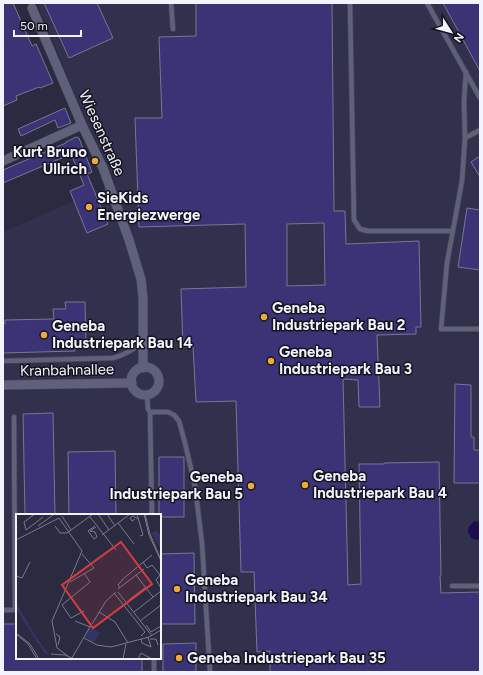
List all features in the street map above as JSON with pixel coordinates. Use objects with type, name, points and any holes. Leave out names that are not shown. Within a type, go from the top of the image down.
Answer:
[{"type":"street","name":"Wiesenstraße","points":[[32,8],[82,125],[103,168],[129,240],[140,279],[143,298],[143,368]]},
{"type":"street","points":[[3,161],[82,125]]},
{"type":"street","points":[[143,368],[151,368],[158,375],[159,379],[159,384],[154,392],[147,395]]},
{"type":"street","name":"Kranbahnallee","points":[[143,368],[135,372],[132,377],[132,383],[134,389],[138,393],[147,395]]},
{"type":"street","name":"Kranbahnallee","points":[[3,386],[132,383]]},
{"type":"lane","points":[[171,3],[173,29]]},
{"type":"lane","points":[[350,3],[354,220],[360,229],[368,231],[453,231]]},
{"type":"lane","points":[[427,3],[480,98]]},
{"type":"lane","points":[[466,72],[464,101],[465,138],[462,181],[447,262],[441,330],[480,329]]},
{"type":"lane","points":[[465,138],[480,130]]},
{"type":"lane","points":[[3,361],[113,358],[127,354],[143,342]]},
{"type":"lane","points":[[147,395],[148,409],[150,412],[152,514]]},
{"type":"lane","points":[[150,412],[168,412],[174,415],[179,421],[196,486],[202,543],[210,672]]},
{"type":"lane","points":[[3,610],[16,610],[14,416]]},
{"type":"lane","points":[[452,586],[480,586]]},
{"type":"lane","points":[[154,659],[154,672]]},
{"type":"shaded area","points":[[37,3],[480,3],[480,672],[3,672],[3,232],[116,183],[77,100]]},
{"type":"shaded area","points":[[476,521],[480,522],[480,539],[477,540],[471,538],[468,532],[470,525]]},
{"type":"building","points":[[3,3],[13,3],[32,46],[36,44],[53,83],[16,96],[17,100],[3,106]]},
{"type":"building","points":[[44,3],[97,3],[113,38],[69,58]]},
{"type":"building","points":[[196,3],[332,3],[334,211],[345,211],[346,244],[419,241],[421,327],[416,327],[416,334],[377,335],[380,407],[359,407],[358,380],[343,379],[348,585],[361,584],[359,464],[439,462],[441,593],[480,592],[480,672],[270,672],[270,651],[257,652],[254,572],[241,572],[236,401],[196,402],[193,346],[183,347],[181,289],[246,287],[245,224],[139,227],[135,118],[162,118],[159,37],[196,36]],"holes":[[[324,223],[325,285],[287,286],[287,224]]]},
{"type":"building","points":[[443,3],[480,3],[480,71]]},
{"type":"building","points":[[65,108],[71,123],[58,128],[55,120],[21,136],[18,129]]},
{"type":"building","points":[[76,137],[79,138],[92,172],[87,174],[108,224],[87,233],[70,191],[84,185],[71,154],[3,183],[3,170],[66,143]]},
{"type":"building","points":[[480,156],[480,177],[471,162]]},
{"type":"building","points":[[467,208],[480,210],[480,270],[458,267]]},
{"type":"building","name":"Geneba Industriepark Bau 14","points":[[65,302],[85,302],[86,346],[75,347],[75,351],[3,353],[3,324],[5,324],[5,320],[54,319],[53,309],[66,309]]},
{"type":"building","points":[[455,384],[471,385],[471,437],[474,437],[474,450],[480,450],[480,483],[454,483]]},
{"type":"building","points":[[53,413],[55,514],[25,514],[23,414]]},
{"type":"building","points":[[115,451],[116,514],[69,514],[68,452]]},
{"type":"building","points":[[159,457],[184,457],[184,517],[161,517],[161,514],[159,514]]},
{"type":"building","name":"Geneba Industriepark Bau 34","points":[[194,553],[195,624],[161,624],[161,554]]},
{"type":"building","points":[[3,624],[16,624],[16,659],[142,659],[142,672],[3,672]]},
{"type":"building","name":"Geneba Industriepark Bau 35","points":[[196,643],[196,672],[163,672],[163,644]]},
{"type":"place","name":"Kurt Bruno Ullrich","points":[[95,161]]},
{"type":"place","name":"SieKids Energiezwerge","points":[[89,207]]},
{"type":"place","name":"Geneba Industriepark Bau 2","points":[[264,317]]},
{"type":"place","name":"Geneba Industriepark Bau 14","points":[[44,335]]},
{"type":"place","name":"Geneba Industriepark Bau 3","points":[[271,361]]},
{"type":"place","name":"Geneba Industriepark Bau 4","points":[[305,485]]},
{"type":"place","name":"Geneba Industriepark Bau 5","points":[[251,486]]},
{"type":"place","name":"Geneba Industriepark Bau 34","points":[[177,589]]},
{"type":"place","name":"Geneba Industriepark Bau 35","points":[[179,658]]}]
